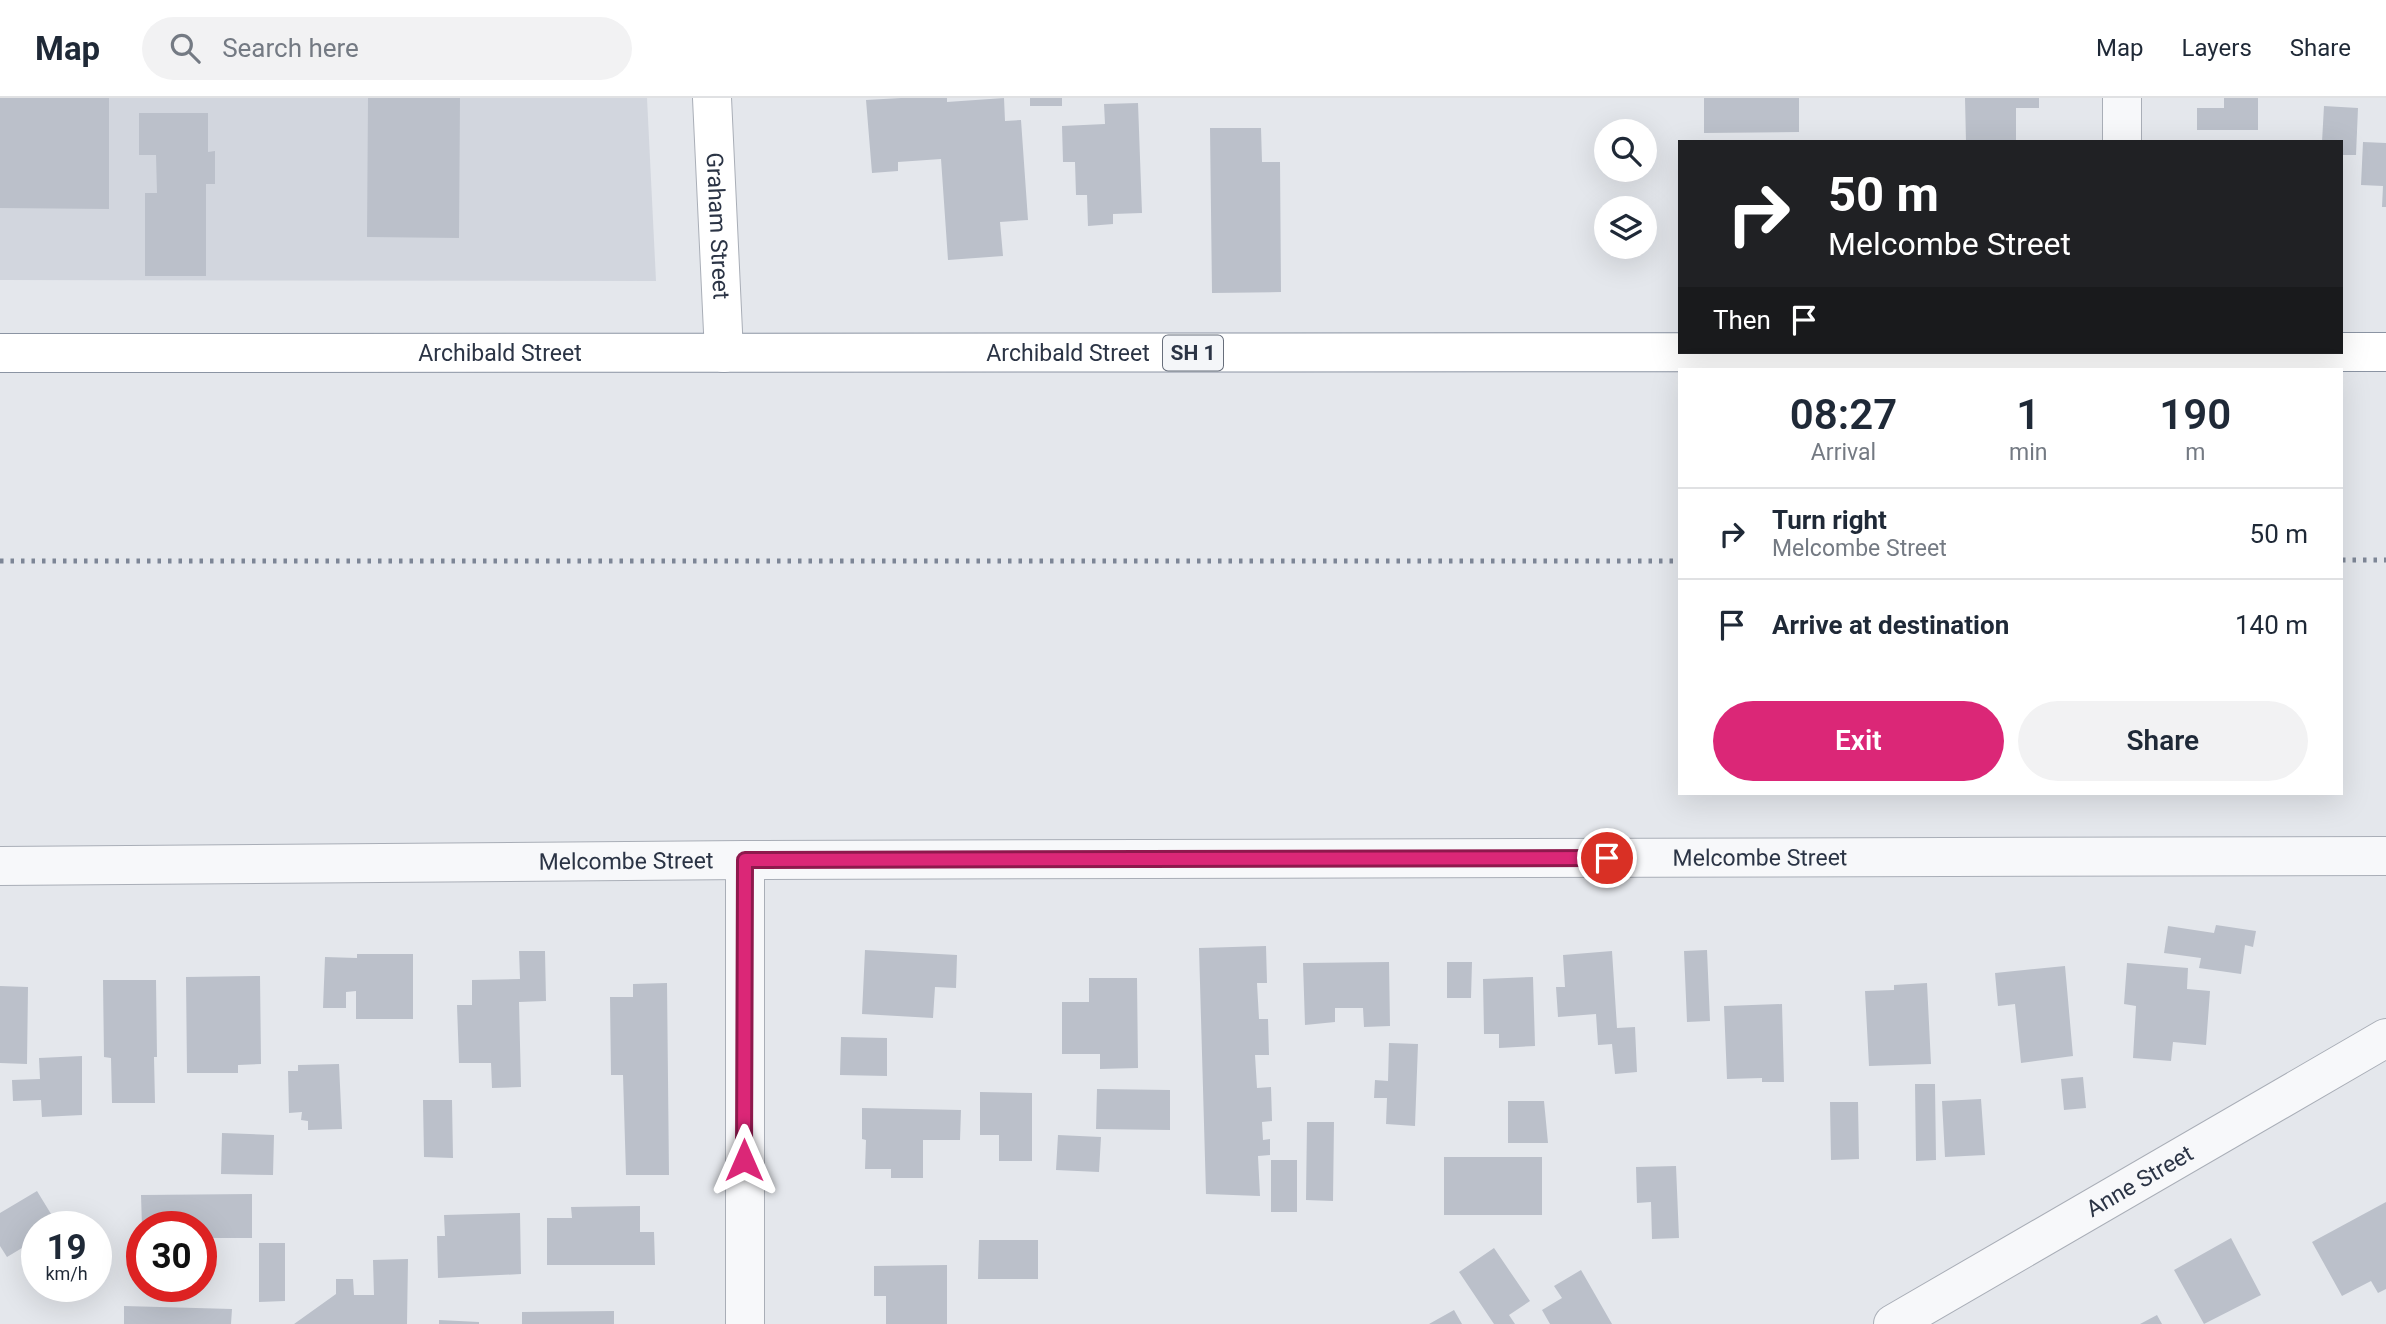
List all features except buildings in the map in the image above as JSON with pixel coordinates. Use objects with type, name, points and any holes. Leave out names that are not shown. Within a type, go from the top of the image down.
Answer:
[{"type":"main road","name":"Graham Street","points":[[712,98],[724,353]]},
{"type":"main road","name":"Archibald Street","points":[[0,353],[1678,352]]},
{"type":"main road","name":"Archibald Street","points":[[2343,352],[2386,352]]},
{"type":"street","points":[[2122,98],[2122,140]]},
{"type":"street","name":"Melcombe Street","points":[[0,866],[745,860],[2386,856]]},
{"type":"street","points":[[745,860],[745,1324]]},
{"type":"street","name":"Anne Street","points":[[1893,1324],[2386,1038]]},
{"type":"shaded area","points":[[0,98],[647,98],[656,281],[0,280]]},
{"type":"railway","points":[[2343,560],[2386,560]]},
{"type":"railway","points":[[0,561],[1678,561]]},
{"type":"route","points":[[744,1160],[745,860],[1607,858]]}]
